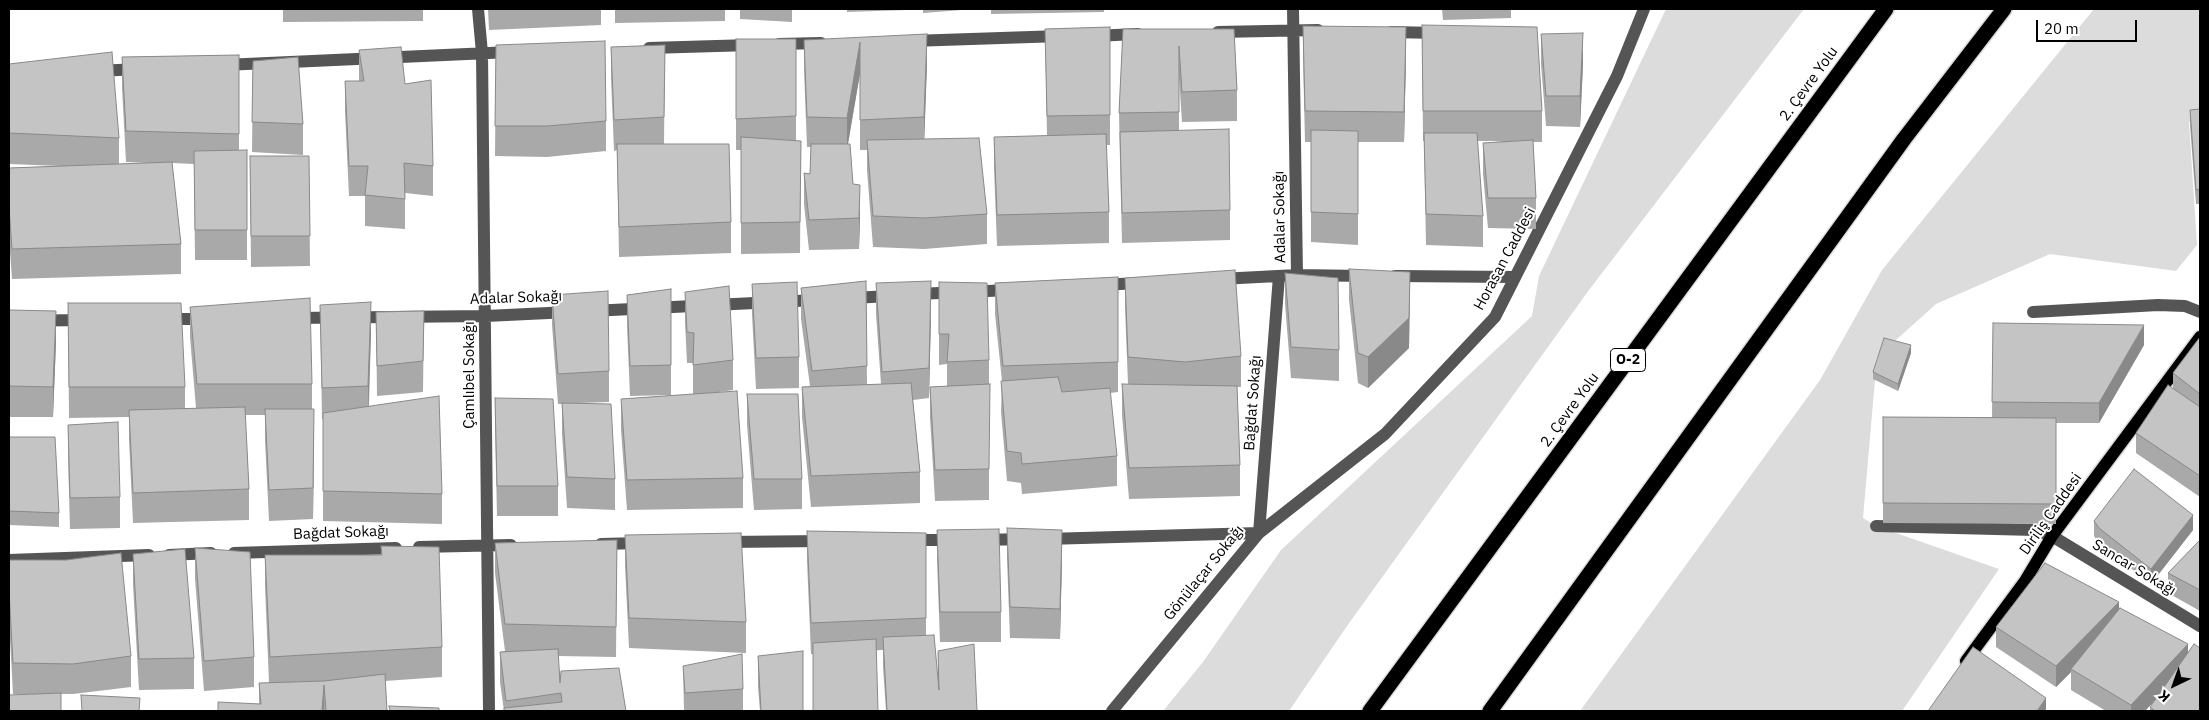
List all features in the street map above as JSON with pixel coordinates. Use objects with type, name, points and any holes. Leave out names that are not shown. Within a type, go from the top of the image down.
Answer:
[{"type":"highway","name":"2. Çevre Yolu","points":[[1370,711],[1886,9]]},
{"type":"highway","points":[[1490,711],[1904,139],[2004,9]]},
{"type":"main road","name":"Diriliş Caddesi","points":[[1958,673],[2025,581],[2052,536],[2200,337]]},
{"type":"street","name":"Çamlıbel Sokağı","points":[[478,9],[482,53],[489,711]]},
{"type":"street","name":"Adalar Sokağı","points":[[1210,280],[1297,275],[1294,9]]},
{"type":"street","name":"Horasan Caddesi","points":[[1259,533],[1385,434],[1495,317],[1617,76],[1644,9]]},
{"type":"street","points":[[1205,32],[1334,31]]},
{"type":"street","points":[[1383,32],[1452,34]]},
{"type":"street","points":[[898,41],[1156,34]]},
{"type":"street","points":[[640,48],[838,43]]},
{"type":"street","points":[[216,66],[522,52]]},
{"type":"street","points":[[88,72],[157,68]]},
{"type":"street","points":[[1297,275],[1516,277]]},
{"type":"street","name":"Bağdat Sokağı","points":[[1259,533],[1279,276]]},
{"type":"street","points":[[1091,286],[1150,283]]},
{"type":"street","name":"Adalar Sokağı","points":[[277,318],[486,316],[1021,289]]},
{"type":"street","points":[[2033,312],[2158,305],[2185,306],[2200,312]]},
{"type":"street","points":[[158,319],[217,319]]},
{"type":"street","points":[[9,321],[98,320]]},
{"type":"street","name":"Sancar Sokağı","points":[[1876,526],[2035,530],[2052,536],[2200,626]]},
{"type":"street","name":"Gönülaçar Sokağı","points":[[895,541],[1259,533]]},
{"type":"street","name":"Gönülaçar Sokağı","points":[[1112,711],[1259,533]]},
{"type":"street","points":[[716,542],[835,541]]},
{"type":"street","points":[[586,544],[656,543]]},
{"type":"street","name":"Bağdat Sokağı","points":[[9,560],[526,544]]},
{"type":"shaded area","points":[[1666,9],[1804,9],[1589,290],[1347,626],[1289,711],[1163,711],[1203,662],[1281,550],[1532,316],[1539,276]]},
{"type":"shaded area","points":[[2094,9],[2200,9],[2200,120],[2189,122],[2197,245],[2176,271],[2050,254],[1936,304],[1877,357],[1863,518],[1876,526],[1999,569],[1902,711],[1580,711],[1820,380],[1882,270]]},
{"type":"building","points":[[1422,25],[1537,27],[1542,111],[1423,111]]},
{"type":"building","points":[[1303,26],[1406,27],[1404,112],[1305,111]]},
{"type":"building","points":[[1110,27],[1110,115],[1047,116],[1045,29]]},
{"type":"building","points":[[1123,29],[1234,29],[1237,90],[1182,92],[1179,46],[1179,112],[1119,113]]},
{"type":"building","points":[[1583,33],[1580,96],[1546,96],[1541,34]]},
{"type":"building","points":[[927,34],[924,117],[860,120],[860,42],[847,118],[807,117],[804,40]]},
{"type":"building","points":[[736,39],[796,39],[796,116],[736,119]]},
{"type":"building","points":[[605,41],[606,121],[547,126],[495,126],[496,45]]},
{"type":"building","points":[[665,45],[664,117],[614,120],[611,47]]},
{"type":"building","points":[[401,47],[405,84],[431,80],[433,166],[404,163],[405,199],[365,195],[368,166],[349,166],[345,81],[364,81],[359,50]]},
{"type":"building","points":[[112,52],[119,138],[9,133],[9,64]]},
{"type":"building","points":[[239,55],[239,134],[126,131],[122,57]]},
{"type":"building","points":[[298,57],[303,124],[252,122],[253,61]]},
{"type":"building","points":[[2200,109],[2200,189],[2196,190],[2190,110]]},
{"type":"building","points":[[1229,129],[1230,210],[1122,213],[1120,132]]},
{"type":"building","points":[[1311,130],[1358,131],[1358,214],[1311,212]]},
{"type":"building","points":[[1424,133],[1477,133],[1483,216],[1426,214]]},
{"type":"building","points":[[1106,134],[1109,212],[997,215],[994,137]]},
{"type":"building","points":[[741,137],[801,141],[800,222],[741,223]]},
{"type":"building","points":[[979,138],[987,214],[924,218],[873,216],[867,140]]},
{"type":"building","points":[[1533,140],[1536,198],[1488,198],[1483,143]]},
{"type":"building","points":[[617,144],[729,144],[731,222],[619,227]]},
{"type":"building","points":[[811,144],[850,144],[853,184],[860,185],[859,218],[809,220],[804,173],[810,174]]},
{"type":"building","points":[[247,150],[247,230],[195,230],[194,151]]},
{"type":"building","points":[[250,156],[309,156],[310,236],[251,236]]},
{"type":"building","points":[[172,162],[181,244],[12,249],[9,168]]},
{"type":"building","points":[[1349,269],[1410,272],[1409,318],[1368,357],[1358,353]]},
{"type":"building","points":[[1235,270],[1241,356],[1185,362],[1128,357],[1125,278]]},
{"type":"building","points":[[1285,273],[1338,278],[1339,350],[1291,347]]},
{"type":"building","points":[[1118,277],[1118,362],[1003,366],[995,283]]},
{"type":"building","points":[[866,281],[867,366],[812,371],[801,288]]},
{"type":"building","points":[[931,281],[929,368],[882,372],[876,283]]},
{"type":"building","points":[[797,282],[799,357],[756,358],[752,284]]},
{"type":"building","points":[[939,282],[987,283],[989,360],[947,362],[949,334],[939,334]]},
{"type":"building","points":[[729,286],[733,360],[693,365],[694,333],[687,332],[685,292]]},
{"type":"building","points":[[671,289],[671,365],[630,366],[627,295]]},
{"type":"building","points":[[608,291],[609,371],[558,374],[552,295]]},
{"type":"building","points":[[310,298],[312,384],[197,384],[190,307]]},
{"type":"building","points":[[371,302],[368,386],[322,388],[320,305]]},
{"type":"building","points":[[68,303],[181,303],[185,387],[69,387]]},
{"type":"building","points":[[9,310],[56,311],[53,387],[9,386]]},
{"type":"building","points":[[424,311],[423,361],[377,366],[376,312]]},
{"type":"building","points":[[1993,323],[2144,325],[2099,403],[1992,402]]},
{"type":"building","points":[[2200,337],[2200,394],[2173,373]]},
{"type":"building","points":[[1884,338],[1911,345],[1898,384],[1873,372]]},
{"type":"building","points":[[1058,377],[1062,392],[1110,388],[1117,456],[1022,464],[1021,453],[1007,451],[1001,381]]},
{"type":"building","points":[[911,383],[920,472],[811,476],[802,387]]},
{"type":"building","points":[[990,384],[989,469],[935,470],[930,387]]},
{"type":"building","points":[[1122,384],[1237,386],[1240,465],[1129,468]]},
{"type":"building","points":[[2168,385],[2200,407],[2200,476],[2136,433]]},
{"type":"building","points":[[737,391],[743,478],[627,480],[621,399]]},
{"type":"building","points":[[747,394],[798,394],[802,479],[754,479]]},
{"type":"building","points":[[439,396],[442,494],[323,491],[323,413]]},
{"type":"building","points":[[495,398],[553,399],[558,486],[497,486]]},
{"type":"building","points":[[562,403],[611,404],[615,479],[567,477]]},
{"type":"building","points":[[245,407],[249,489],[133,493],[129,410]]},
{"type":"building","points":[[265,409],[314,409],[313,488],[269,490]]},
{"type":"building","points":[[1883,417],[2056,418],[2056,504],[1883,503]]},
{"type":"building","points":[[118,422],[120,497],[70,498],[68,425]]},
{"type":"building","points":[[9,437],[55,437],[59,513],[9,511]]},
{"type":"building","points":[[2134,469],[2193,515],[2151,569],[2099,528],[2094,521]]},
{"type":"building","points":[[1007,528],[1062,530],[1060,609],[1010,607]]},
{"type":"building","points":[[999,529],[1001,612],[940,612],[937,530]]},
{"type":"building","points":[[807,531],[926,533],[926,618],[811,623]]},
{"type":"building","points":[[741,533],[746,622],[629,618],[625,535]]},
{"type":"building","points":[[617,540],[616,627],[505,624],[495,543]]},
{"type":"building","points":[[2200,540],[2200,590],[2168,573]]},
{"type":"building","points":[[381,546],[439,547],[442,647],[270,657],[265,555],[382,555]]},
{"type":"building","points":[[195,548],[250,552],[254,657],[204,661]]},
{"type":"building","points":[[185,549],[194,658],[139,659],[133,554]]},
{"type":"building","points":[[121,553],[131,656],[73,664],[13,663],[9,560],[66,560]]},
{"type":"building","points":[[2045,563],[2119,602],[2056,666],[1996,627]]},
{"type":"building","points":[[2120,608],[2188,644],[2131,705],[2071,669]]},
{"type":"building","points":[[934,635],[939,690],[938,651],[974,644],[977,711],[887,711],[883,637]]},
{"type":"building","points":[[876,639],[878,711],[813,711],[813,643]]},
{"type":"building","points":[[2194,644],[2200,648],[2200,711],[2155,711],[2150,707]]},
{"type":"building","points":[[1973,647],[2046,698],[2037,711],[1928,711]]},
{"type":"building","points":[[558,649],[560,683],[561,671],[619,668],[626,711],[504,711],[504,708],[562,702],[561,693],[506,701],[500,652]]},
{"type":"building","points":[[803,651],[803,711],[761,711],[758,656]]},
{"type":"building","points":[[742,654],[743,689],[685,693],[683,666]]},
{"type":"building","points":[[385,674],[387,711],[326,711],[324,685],[322,711],[218,711],[218,702],[261,704],[259,683],[324,681]]},
{"type":"building","points":[[61,693],[61,711],[9,711],[9,695]]},
{"type":"building","points":[[81,695],[140,698],[139,711],[82,711]]},
{"type":"building","points":[[389,706],[439,708],[439,711],[390,711]]}]
